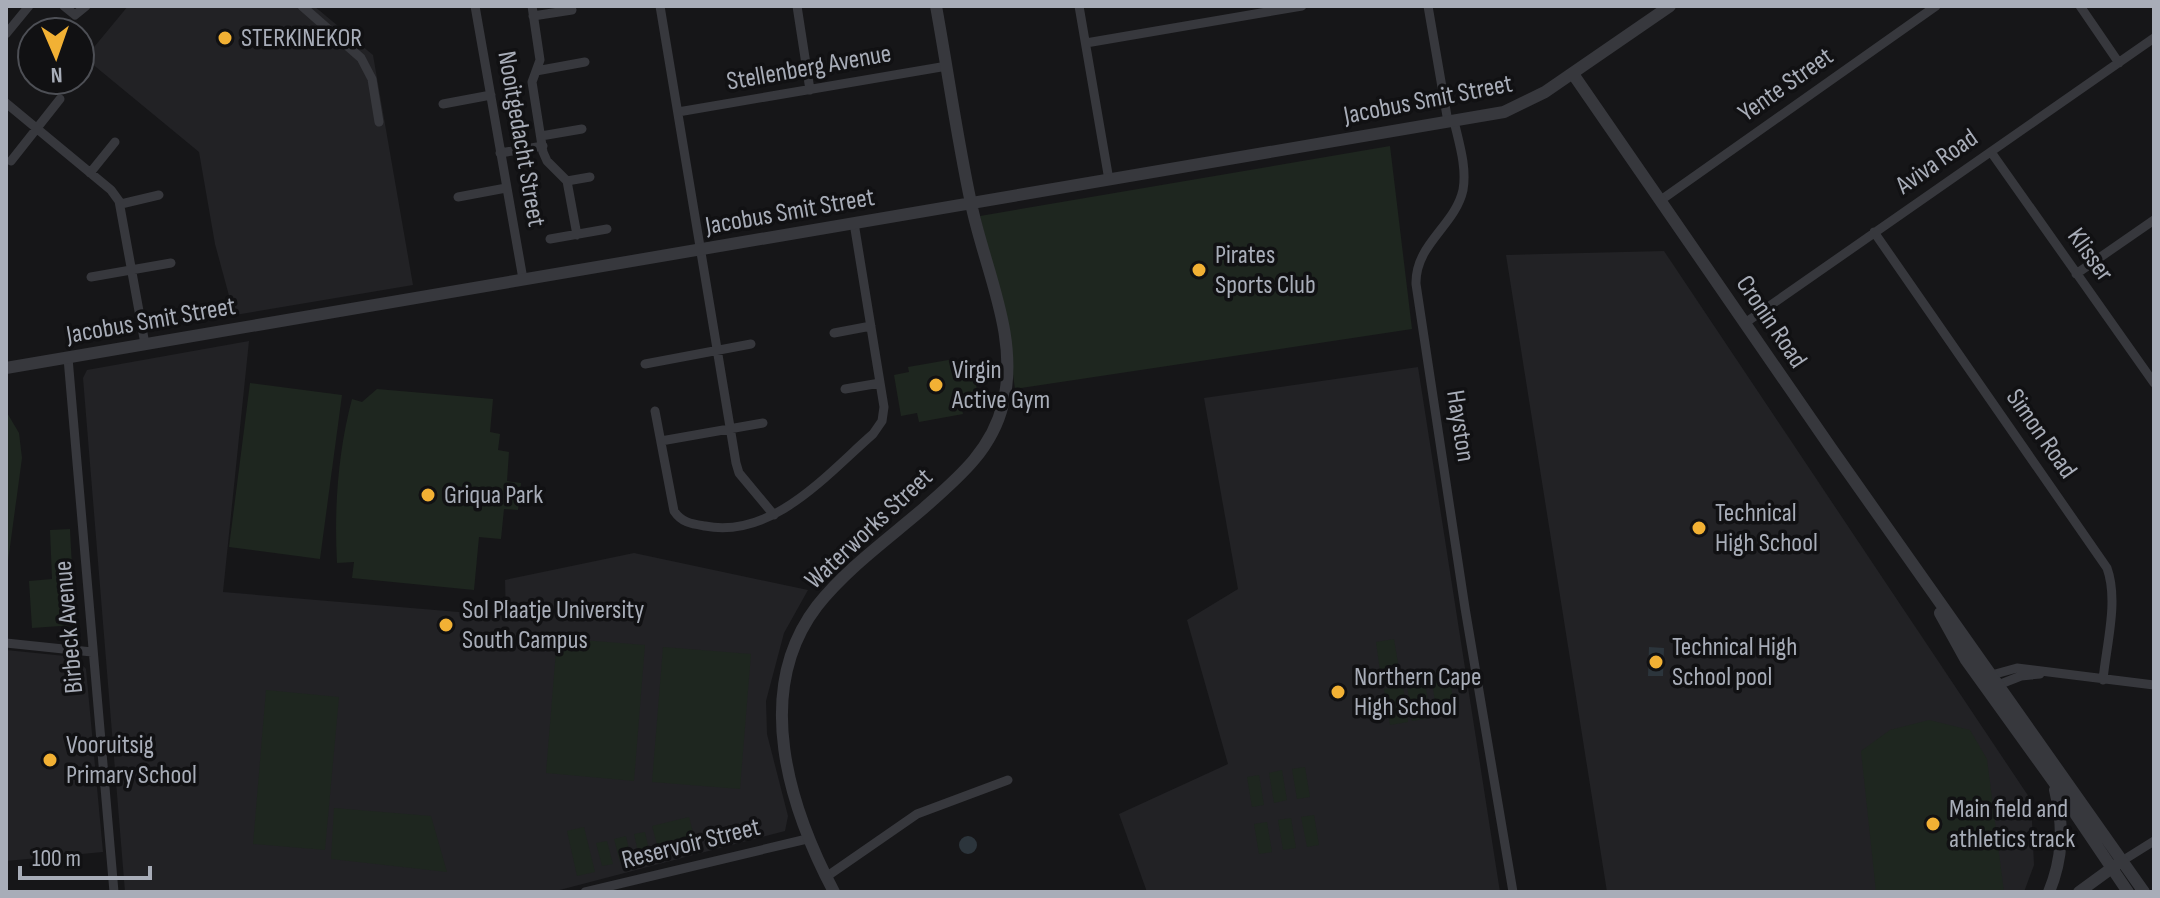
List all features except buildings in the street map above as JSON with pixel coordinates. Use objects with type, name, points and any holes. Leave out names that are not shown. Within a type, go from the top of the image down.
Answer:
[{"type":"street","points":[[64,6],[75,15],[86,6]]},
{"type":"street","points":[[302,6],[361,58],[372,79],[379,122]]},
{"type":"street","name":"Nooitgedacht Street","points":[[475,6],[523,279]]},
{"type":"street","points":[[660,6],[739,473],[774,515]]},
{"type":"street","points":[[797,6],[810,90]]},
{"type":"street","name":"Waterworks Street","points":[[834,892],[807,839],[782,732],[783,689],[799,635],[833,588],[965,471],[994,429],[1004,402],[1008,369],[1006,341],[971,204],[936,6]]},
{"type":"street","points":[[1079,6],[1109,180]]},
{"type":"street","points":[[1086,43],[1302,6]]},
{"type":"street","name":"Hayston","points":[[1428,6],[1451,122],[1463,162],[1463,188],[1454,209],[1425,249],[1417,269],[1416,284],[1465,608],[1513,892]]},
{"type":"street","name":"Jacobus Smit Street","points":[[6,368],[1504,112],[1522,105],[1573,74],[1670,6]]},
{"type":"street","name":"Yente Street","points":[[1661,200],[1936,6]]},
{"type":"street","points":[[2080,6],[2119,63]]},
{"type":"street","points":[[6,34],[25,7]]},
{"type":"street","points":[[572,10],[533,11],[540,57],[532,82],[547,161],[567,181],[577,235]]},
{"type":"street","name":"Aviva Road","points":[[1745,323],[2154,38]]},
{"type":"street","points":[[536,71],[585,62]]},
{"type":"street","name":"Stellenberg Avenue","points":[[678,112],[947,66]]},
{"type":"street","name":"Cronin Road","points":[[1573,74],[1934,595],[2053,781],[2117,865],[2144,892]]},
{"type":"street","points":[[443,104],[491,95]]},
{"type":"street","points":[[11,161],[60,99]]},
{"type":"street","points":[[6,103],[115,194],[121,204],[145,344]]},
{"type":"street","points":[[500,153],[582,129]]},
{"type":"street","points":[[90,173],[115,142]]},
{"type":"street","name":"Klisser","points":[[1991,152],[2154,383]]},
{"type":"street","points":[[567,181],[590,177]]},
{"type":"street","points":[[458,197],[506,188]]},
{"type":"street","points":[[121,204],[159,195]]},
{"type":"street","points":[[2076,274],[2154,220]]},
{"type":"street","points":[[655,411],[674,511],[681,520],[716,528],[732,529],[787,508],[873,434],[884,414],[854,223]]},
{"type":"street","points":[[550,239],[607,229]]},
{"type":"street","name":"Simon Road","points":[[1874,232],[2107,568],[2111,579],[2111,596],[2103,680]]},
{"type":"street","points":[[91,277],[171,263]]},
{"type":"street","points":[[834,333],[871,326]]},
{"type":"street","points":[[645,364],[751,344]]},
{"type":"street","name":"Birbeck Avenue","points":[[68,358],[114,892]]},
{"type":"street","points":[[845,389],[880,383]]},
{"type":"street","points":[[661,441],[763,423]]},
{"type":"street","points":[[6,643],[92,652]]},
{"type":"street","points":[[1989,682],[2017,668],[2154,685]]},
{"type":"street","name":"Cronin Road","points":[[1989,682],[2117,865],[2128,892]]},
{"type":"street","points":[[826,877],[917,814],[1008,780]]},
{"type":"street","points":[[2049,892],[2061,852],[2059,806],[2053,781]]},
{"type":"street","name":"Reservoir Street","points":[[585,892],[807,839]]},
{"type":"street","points":[[2079,892],[2154,841]]},
{"type":"shaded area","points":[[128,6],[314,6],[373,55],[413,285],[229,316],[231,303],[215,244],[199,152],[96,67],[96,45]]},
{"type":"shaded area","name":"Pirates Sports Club","points":[[1390,146],[1412,329],[1015,389],[1006,324],[980,216]]},
{"type":"shaded area","name":"Technical High School","points":[[1664,251],[2031,800],[2034,865],[2024,892],[1607,892],[1506,255]]},
{"type":"shaded area","name":"Sol Plaatje University South Campus","points":[[249,341],[223,592],[506,616],[505,580],[634,553],[808,590],[784,633],[766,701],[767,734],[788,816],[785,831],[552,892],[125,892],[83,378],[87,370]]},
{"type":"shaded area","name":"Virgin Active Gym","points":[[954,359],[955,363],[972,361],[978,396],[960,400],[963,414],[919,422],[917,413],[901,416],[894,375],[909,372],[908,367]]},
{"type":"shaded area","name":"Northern Cape High School","points":[[1418,367],[1500,892],[1147,892],[1119,814],[1228,764],[1187,620],[1238,589],[1204,398]]},
{"type":"shaded area","points":[[250,383],[342,395],[320,559],[229,547]]},
{"type":"shaded area","name":"Griqua Park","points":[[377,389],[493,399],[490,432],[500,434],[498,450],[509,452],[507,481],[521,483],[518,510],[504,509],[501,539],[479,537],[474,590],[352,578],[354,562],[337,563],[338,480],[347,419],[352,399],[362,402]]},
{"type":"shaded area","points":[[6,411],[19,433],[22,458],[6,576]]},
{"type":"shaded area","points":[[70,529],[75,625],[32,628],[29,581],[52,579],[50,530]]},
{"type":"shaded area","points":[[557,638],[645,645],[634,781],[546,773]]},
{"type":"shaded area","points":[[1394,639],[1400,675],[1381,678],[1376,642]]},
{"type":"shaded area","points":[[663,647],[751,654],[740,789],[652,782]]},
{"type":"shaded area","name":"Technical High School pool","points":[[1649,647],[1664,648],[1663,676],[1648,676]]},
{"type":"shaded area","name":"Vooruitsig Primary School","points":[[6,650],[75,657],[86,669],[103,852],[6,861]]},
{"type":"shaded area","points":[[1450,678],[1455,715],[1437,717],[1432,681]]},
{"type":"shaded area","points":[[1425,682],[1430,718],[1412,721],[1407,685]]},
{"type":"shaded area","points":[[1403,686],[1408,722],[1390,725],[1384,689]]},
{"type":"shaded area","points":[[266,690],[339,697],[325,850],[253,844]]},
{"type":"shaded area","name":"Main field and athletics track","points":[[1929,720],[1970,730],[1987,759],[2004,892],[1876,892],[1861,751],[1890,730]]},
{"type":"shaded area","points":[[1305,767],[1310,797],[1297,799],[1292,769]]},
{"type":"shaded area","points":[[1282,770],[1287,800],[1274,803],[1269,773]]},
{"type":"shaded area","points":[[1259,775],[1264,805],[1252,807],[1247,777]]},
{"type":"shaded area","points":[[334,808],[431,816],[447,872],[331,859]]},
{"type":"shaded area","points":[[1314,815],[1319,845],[1307,847],[1301,817]]},
{"type":"shaded area","points":[[689,817],[697,847],[660,856],[652,826]]},
{"type":"shaded area","points":[[1291,818],[1296,848],[1283,850],[1278,820]]},
{"type":"shaded area","points":[[1267,822],[1272,852],[1259,854],[1254,824]]},
{"type":"shaded area","points":[[584,827],[595,872],[577,876],[567,831]]},
{"type":"shaded area","points":[[645,832],[650,855],[639,857],[634,834]]},
{"type":"shaded area","points":[[626,836],[631,859],[620,862],[614,839]]},
{"type":"shaded area","points":[[968,836],[977,845],[968,854],[959,845]]},
{"type":"shaded area","points":[[607,841],[613,864],[602,866],[596,843]]},
{"type":"place","name":"STERKINEKOR","points":[[225,38]]},
{"type":"place","name":"Pirates Sports Club","points":[[1199,270]]},
{"type":"place","name":"Virgin Active Gym","points":[[936,385]]},
{"type":"place","name":"Griqua Park","points":[[428,495]]},
{"type":"place","name":"Technical High School","points":[[1699,528]]},
{"type":"place","name":"Sol Plaatje University South Campus","points":[[446,625]]},
{"type":"place","name":"Technical High School pool","points":[[1656,662]]},
{"type":"place","name":"Northern Cape High School","points":[[1338,692]]},
{"type":"place","name":"Vooruitsig Primary School","points":[[50,760]]},
{"type":"place","name":"Main field and athletics track","points":[[1933,824]]}]
